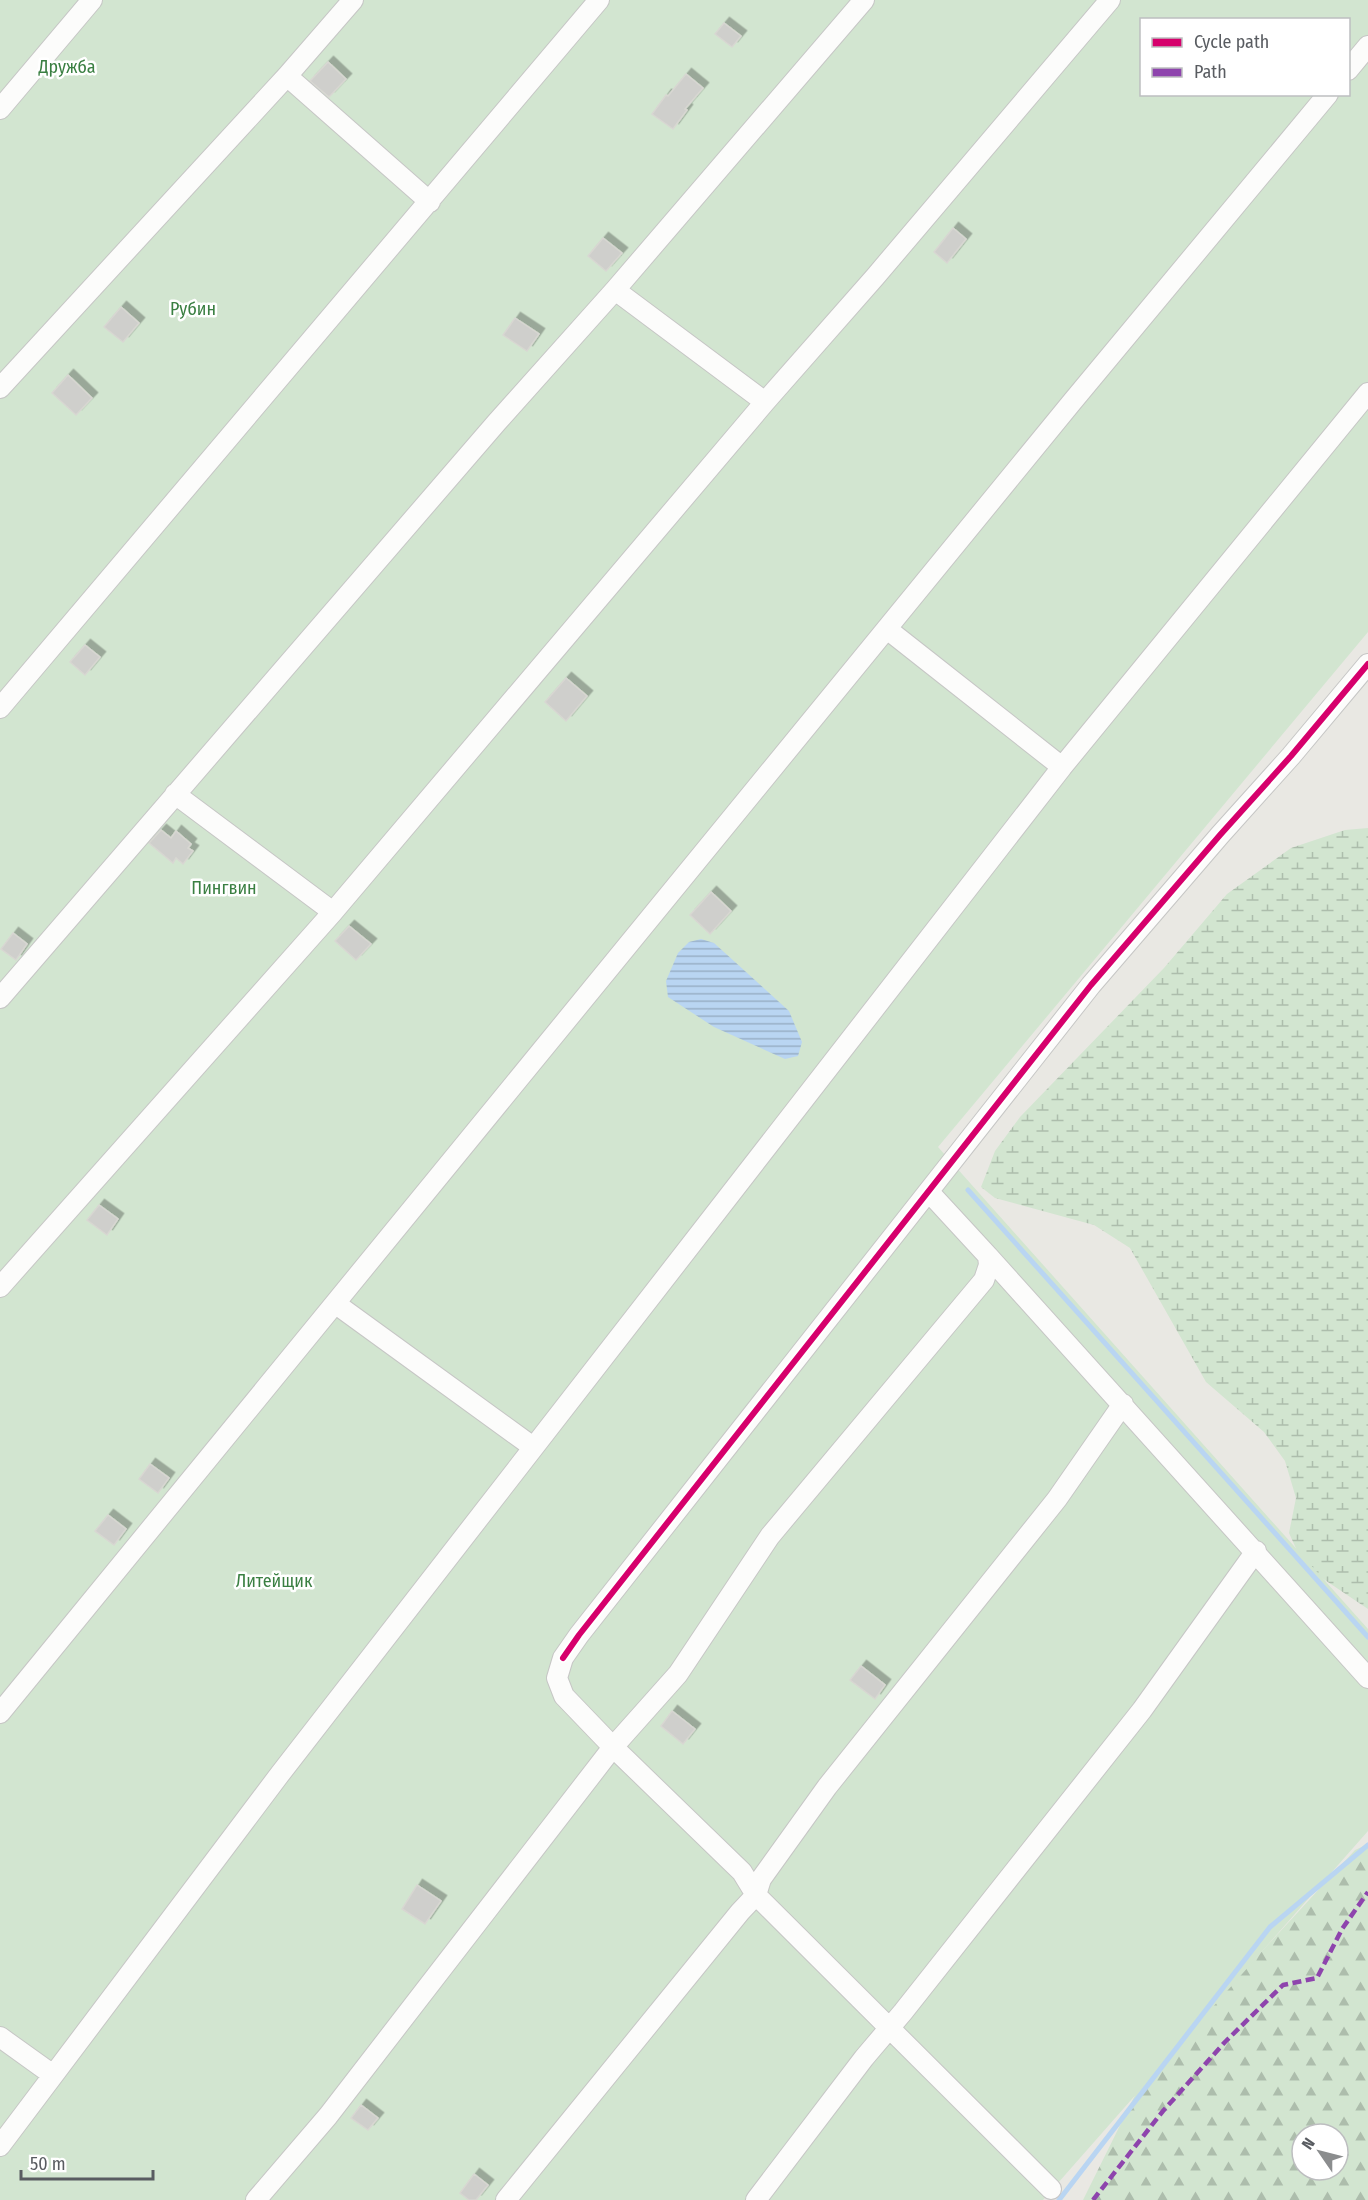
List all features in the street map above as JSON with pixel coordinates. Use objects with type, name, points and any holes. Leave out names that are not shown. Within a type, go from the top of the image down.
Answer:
[{"type":"street","points":[[0,109],[92,0]]},
{"type":"street","points":[[0,388],[287,76],[353,0]]},
{"type":"street","points":[[2,701],[430,202],[599,0]]},
{"type":"street","points":[[0,998],[864,0]]},
{"type":"street","points":[[0,1287],[333,912],[765,402],[875,277],[1110,0]]},
{"type":"street","points":[[1350,68],[1368,46]]},
{"type":"street","points":[[287,76],[430,202]]},
{"type":"street","points":[[0,1713],[1326,96]]},
{"type":"street","points":[[615,290],[765,402]]},
{"type":"street","points":[[0,2146],[280,1774],[1062,767],[1368,393]]},
{"type":"street","points":[[887,629],[1062,767]]},
{"type":"street","points":[[1052,2189],[756,1895],[742,1872],[613,1747],[564,1696],[556,1678],[563,1658],[579,1635],[1091,985],[1220,835],[1292,756],[1368,664]]},
{"type":"street","points":[[175,794],[333,912]]},
{"type":"street","points":[[929,1191],[1256,1551],[1368,1678]]},
{"type":"street","points":[[256,2200],[328,2116],[613,1747],[678,1674],[770,1536],[984,1280],[989,1265],[988,1256]]},
{"type":"street","points":[[336,1304],[533,1447]]},
{"type":"street","points":[[506,2200],[756,1895],[761,1879],[827,1787],[1057,1498],[1123,1404]]},
{"type":"street","points":[[756,2200],[864,2058],[1142,1710],[1256,1551]]},
{"type":"street","points":[[0,2037],[53,2075]]},
{"type":"green space","points":[[0,0],[1368,0],[1368,632],[938,1147],[1368,1629],[1368,1831],[1043,2200],[0,2200]]},
{"type":"green space","points":[[1368,828],[1368,1609],[1304,1566],[1289,1533],[1296,1498],[1285,1461],[1264,1432],[1206,1382],[1130,1248],[1094,1225],[995,1198],[981,1187],[995,1151],[1020,1117],[1164,968],[1227,894],[1291,848],[1345,830]]},
{"type":"green space","points":[[1368,1844],[1368,2200],[1083,2200],[1141,2083],[1355,1850]]},
{"type":"water","points":[[701,939],[714,943],[789,1011],[802,1042],[798,1056],[785,1059],[714,1027],[668,997],[666,981],[678,953],[689,942]]},
{"type":"building","points":[[724,23],[741,36],[732,47],[715,34]]},
{"type":"building","points":[[328,62],[346,79],[329,97],[310,81]]},
{"type":"building","points":[[686,74],[703,88],[685,109],[687,110],[673,129],[652,114]]},
{"type":"building","points":[[953,228],[966,239],[947,263],[934,252]]},
{"type":"building","points":[[603,238],[622,253],[606,271],[588,256]]},
{"type":"building","points":[[121,307],[139,323],[123,342],[104,327]]},
{"type":"building","points":[[515,318],[539,334],[527,351],[503,335]]},
{"type":"building","points":[[68,375],[92,398],[76,415],[52,393]]},
{"type":"building","points":[[85,645],[100,657],[85,675],[70,662]]},
{"type":"building","points":[[566,678],[587,696],[566,721],[545,702]]},
{"type":"building","points":[[161,830],[171,838],[176,831],[191,844],[188,848],[193,851],[183,864],[176,858],[173,863],[149,843]]},
{"type":"building","points":[[711,892],[731,911],[710,934],[690,915]]},
{"type":"building","points":[[349,926],[371,944],[356,960],[335,941]]},
{"type":"building","points":[[13,933],[27,944],[16,960],[1,949]]},
{"type":"building","points":[[99,1205],[118,1219],[107,1235],[87,1220]]},
{"type":"building","points":[[150,1464],[169,1478],[158,1493],[139,1479]]},
{"type":"building","points":[[108,1515],[126,1529],[114,1545],[95,1531]]},
{"type":"building","points":[[861,1666],[885,1685],[875,1699],[850,1680]]},
{"type":"building","points":[[672,1711],[695,1729],[683,1744],[661,1726]]},
{"type":"building","points":[[417,1885],[441,1901],[425,1924],[402,1909]]},
{"type":"building","points":[[361,2105],[378,2118],[368,2130],[351,2118]]},
{"type":"building","points":[[474,2174],[488,2185],[476,2200],[469,2200],[460,2193]]},
{"type":"waterway","points":[[968,1190],[1368,1637]]},
{"type":"waterway","points":[[1059,2200],[1270,1927],[1368,1845]]},
{"type":"marked path","points":[[1093,2200],[1163,2111],[1225,2042],[1283,1985],[1317,1978],[1342,1929],[1368,1892]]},
{"type":"cycle path","points":[[563,1658],[1091,985],[1291,756],[1368,664]]},
{"type":"park label","name":"Дружба","points":[[67,67]]},
{"type":"park label","name":"Рубин","points":[[193,309]]},
{"type":"park label","name":"Пингвин","points":[[224,888]]},
{"type":"park label","name":"Литейщик","points":[[274,1581]]}]
